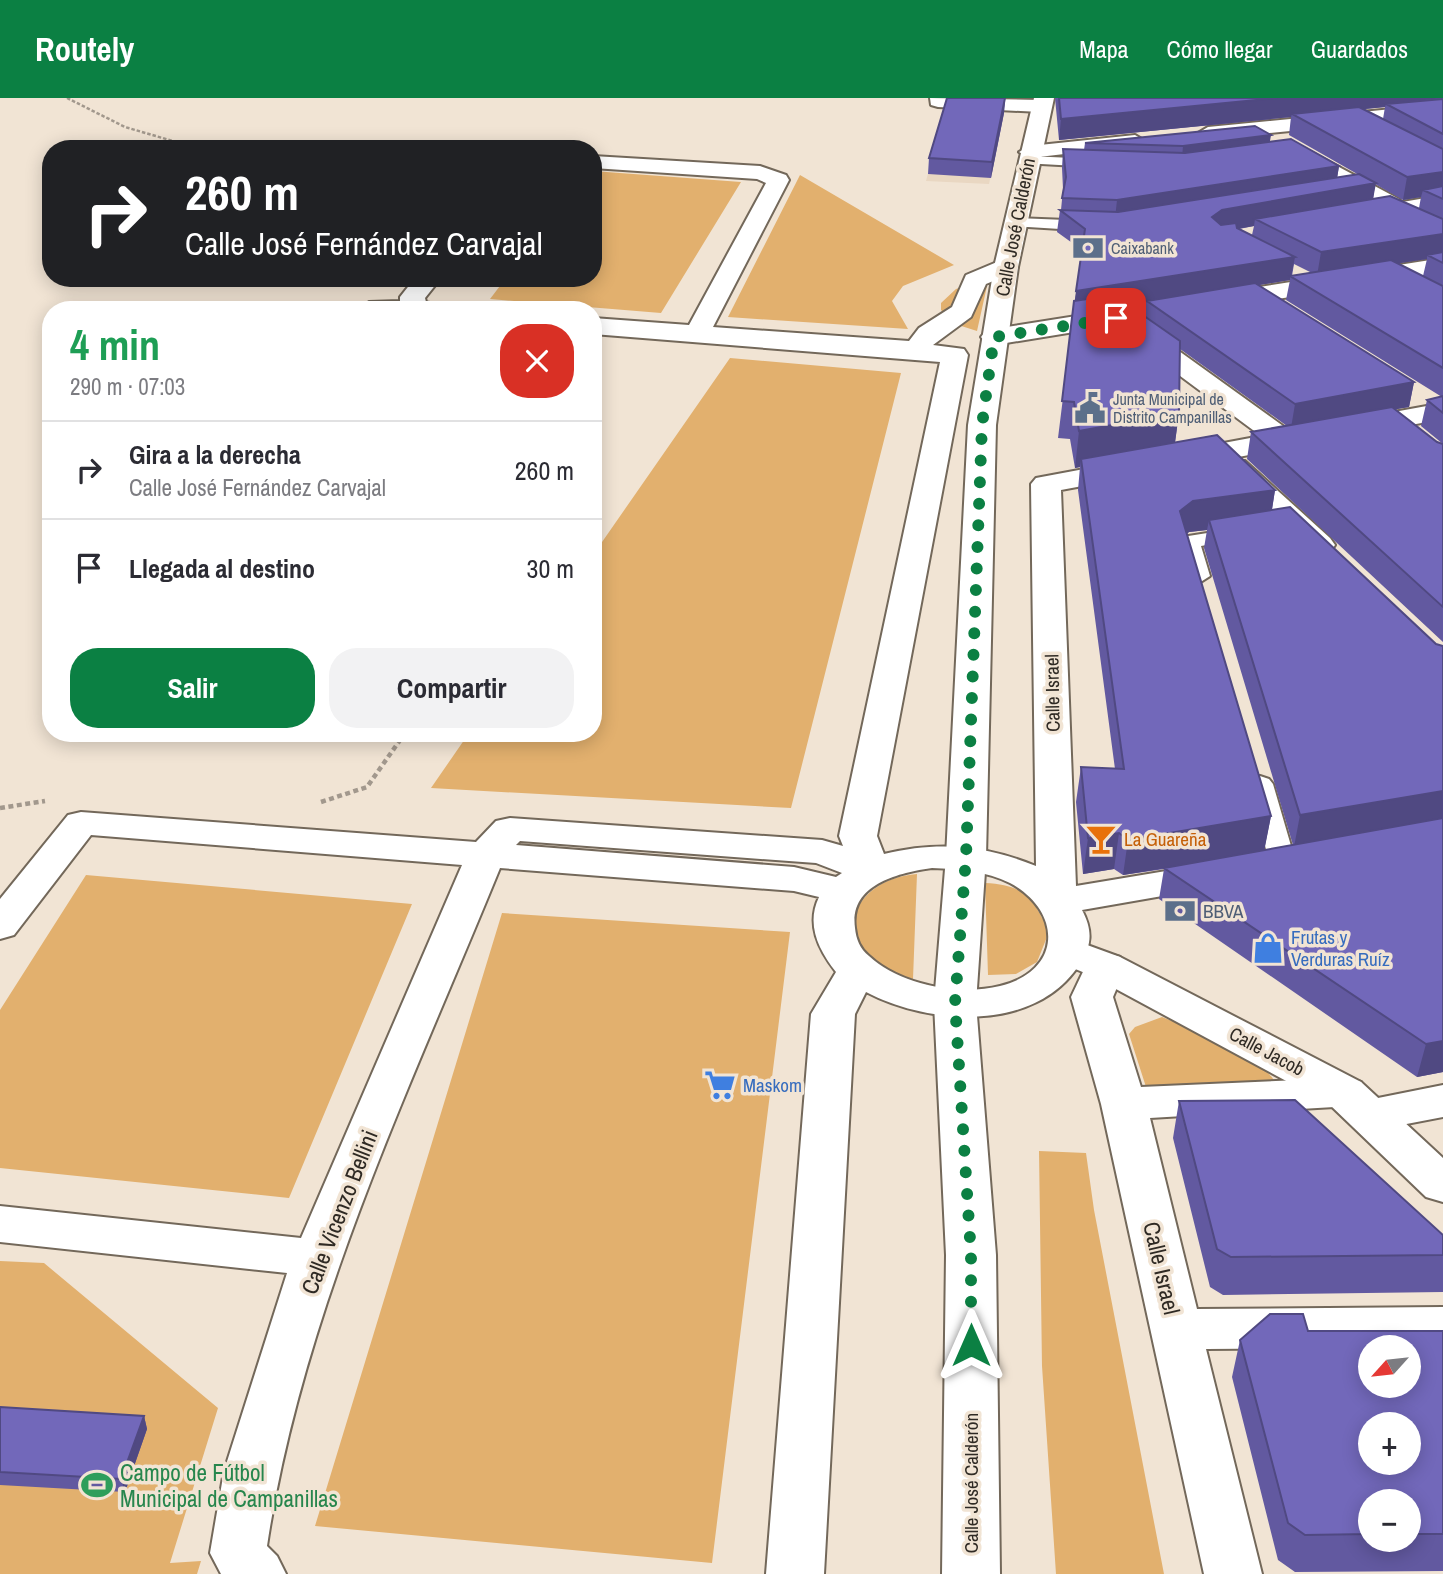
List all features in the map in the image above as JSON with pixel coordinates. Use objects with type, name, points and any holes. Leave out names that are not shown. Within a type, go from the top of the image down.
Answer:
[{"type":"street","points":[[938,101],[1042,102]]},
{"type":"street","name":"Calle José Calderón","points":[[971,1574],[971,1255],[955,1003],[966,857],[982,425],[1006,267],[1042,102]]},
{"type":"street","points":[[1188,136],[1443,110]]},
{"type":"street","points":[[1256,128],[1365,188],[1394,208],[1397,214],[1443,236]]},
{"type":"street","points":[[1029,156],[1162,138]]},
{"type":"street","points":[[602,163],[760,173],[778,180],[697,334]]},
{"type":"street","points":[[602,327],[955,355],[1116,318],[1258,296],[1307,280],[1392,274],[1443,265]]},
{"type":"street","points":[[918,350],[930,329],[955,319],[965,309],[975,280],[1006,267]]},
{"type":"street","points":[[1392,274],[1422,291]]},
{"type":"street","points":[[415,301],[412,297],[421,287]]},
{"type":"street","points":[[1258,296],[1292,317]]},
{"type":"street","points":[[1116,318],[1283,439]]},
{"type":"street","points":[[858,881],[858,836],[955,355]]},
{"type":"street","points":[[1407,390],[1442,411]]},
{"type":"street","points":[[1337,563],[1276,529],[1218,451],[1442,411]]},
{"type":"street","points":[[1392,420],[1422,444]]},
{"type":"street","name":"Calle Israel","points":[[1057,902],[1046,484],[1218,451]]},
{"type":"street","points":[[0,926],[81,823],[485,856],[505,855],[794,879],[858,881]]},
{"type":"street","name":"Calle Vicenzo Bellini","points":[[257,1574],[238,1553],[251,1471],[317,1258],[485,856]]},
{"type":"street","points":[[932,856],[966,857],[1003,866],[1035,881],[1057,902],[1086,958],[1054,972],[1028,990],[994,1001],[955,1003],[901,993],[884,987],[858,969],[839,949],[833,926],[835,905],[858,881],[899,860],[932,856]]},
{"type":"street","points":[[1057,902],[1302,860]]},
{"type":"street","name":"Calle Israel","points":[[1086,958],[1092,998],[1124,1104],[1233,1574]]},
{"type":"street","name":"Calle Jacob","points":[[1086,958],[1357,1104],[1443,1185]]},
{"type":"street","points":[[795,1574],[833,1014],[858,969]]},
{"type":"street","points":[[1124,1104],[1357,1104],[1443,1101]]},
{"type":"street","points":[[0,1224],[317,1258]]},
{"type":"street","points":[[1176,1329],[1443,1327]]},
{"type":"lane","points":[[1355,119],[1377,131]]},
{"type":"lane","points":[[1270,153],[1296,150]]},
{"type":"lane","points":[[1029,156],[1117,164]]},
{"type":"lane","points":[[1338,192],[1365,188]]},
{"type":"lane","points":[[1367,214],[1443,200]]},
{"type":"lane","points":[[1017,223],[1115,227]]},
{"type":"lane","points":[[1205,595],[1189,541],[1276,529]]},
{"type":"lane","points":[[1252,756],[1302,860]]},
{"type":"path","points":[[67,98],[125,127],[169,140]]},
{"type":"shaded area","points":[[930,166],[992,170],[989,184],[926,181]]},
{"type":"shaded area","points":[[602,172],[741,182],[661,313],[602,308],[602,301],[490,299],[499,287],[602,287]]},
{"type":"shaded area","points":[[800,175],[954,265],[903,286],[892,301],[908,329],[728,317]]},
{"type":"shaded area","points":[[973,283],[987,286],[977,331],[955,324],[941,310],[941,303],[956,289]]},
{"type":"shaded area","points":[[730,358],[901,373],[791,808],[431,788],[463,742],[602,742],[602,542]]},
{"type":"shaded area","points":[[917,874],[913,979],[881,967],[867,955],[849,926],[859,904],[874,889],[894,879]]},
{"type":"shaded area","points":[[86,875],[412,904],[289,1198],[0,1168],[0,1010]]},
{"type":"shaded area","points":[[985,883],[1019,890],[1038,910],[1049,932],[1037,962],[1016,974],[988,975]]},
{"type":"shaded area","points":[[502,913],[790,932],[712,1563],[315,1526]]},
{"type":"shaded area","points":[[1162,1017],[1227,1044],[1244,1054],[1270,1075],[1277,1087],[1146,1087],[1129,1034],[1135,1027]]},
{"type":"shaded area","points":[[1039,1151],[1086,1153],[1094,1210],[1164,1574],[1056,1574],[1042,1366]]},
{"type":"shaded area","name":"Campo de Fútbol Municipal de Campanillas","points":[[0,1261],[44,1263],[218,1408],[170,1563],[201,1561],[197,1574],[0,1574]]},
{"type":"building","points":[[947,98],[1005,98],[992,162],[929,158]]},
{"type":"building","points":[[1059,98],[1277,98],[1061,119]]},
{"type":"building","points":[[1443,99],[1443,134],[1386,104]]},
{"type":"building","points":[[1359,107],[1443,149],[1443,172],[1407,177],[1292,114]]},
{"type":"building","points":[[1255,126],[1271,135],[1183,146],[1085,143]]},
{"type":"building","points":[[1291,139],[1339,166],[1117,200],[1062,198],[1066,177],[1063,149],[1185,153]]},
{"type":"building","points":[[1359,174],[1376,183],[1222,210],[1212,217],[1221,225],[1236,223],[1237,228],[1295,257],[1076,291],[1085,229],[1060,210],[1118,212]]},
{"type":"building","points":[[1443,186],[1443,199],[1423,190]]},
{"type":"building","points":[[1390,196],[1443,219],[1443,234],[1321,252],[1255,219]]},
{"type":"building","points":[[1443,252],[1443,263],[1427,255]]},
{"type":"building","points":[[1391,260],[1443,286],[1443,368],[1290,276]]},
{"type":"building","points":[[1255,283],[1414,382],[1295,404],[1147,301]]},
{"type":"building","points":[[1114,295],[1180,341],[1179,413],[1079,431],[1074,402],[1062,401],[1074,301]]},
{"type":"building","points":[[1443,396],[1443,413],[1427,400]]},
{"type":"building","points":[[1392,407],[1443,444],[1443,607],[1251,432]]},
{"type":"building","points":[[1217,435],[1275,490],[1193,501],[1180,511],[1271,816],[1128,840],[1119,833],[1088,838],[1081,767],[1124,769],[1081,459]]},
{"type":"building","points":[[1290,507],[1436,644],[1443,646],[1443,791],[1300,815],[1209,520]]},
{"type":"building","points":[[1443,818],[1443,1041],[1426,1044],[1164,868]]},
{"type":"building","points":[[1295,1100],[1443,1235],[1443,1255],[1231,1257],[1217,1249],[1179,1101]]},
{"type":"building","points":[[1270,1314],[1303,1314],[1308,1331],[1443,1331],[1443,1534],[1421,1534],[1421,1489],[1358,1489],[1358,1534],[1305,1535],[1288,1523],[1240,1340]]},
{"type":"building","points":[[0,1407],[144,1416],[121,1479],[0,1472]]},
{"type":"place","name":"Caixabank","points":[[1088,248]]},
{"type":"place","name":"Junta Municipal de Distrito Campanillas","points":[[1090,408]]},
{"type":"place","name":"La Guareña","points":[[1101,839]]},
{"type":"place","name":"BBVA","points":[[1180,911]]},
{"type":"place","name":"Frutas y Verduras Ruíz","points":[[1268,948]]},
{"type":"place","name":"Maskom","points":[[720,1085]]},
{"type":"place","name":"Campo de Fútbol Municipal de Campanillas","points":[[97,1485]]},
{"type":"route","points":[[971,1345],[971,1255],[955,1003],[966,857],[982,425],[994,337],[1116,318]]}]
